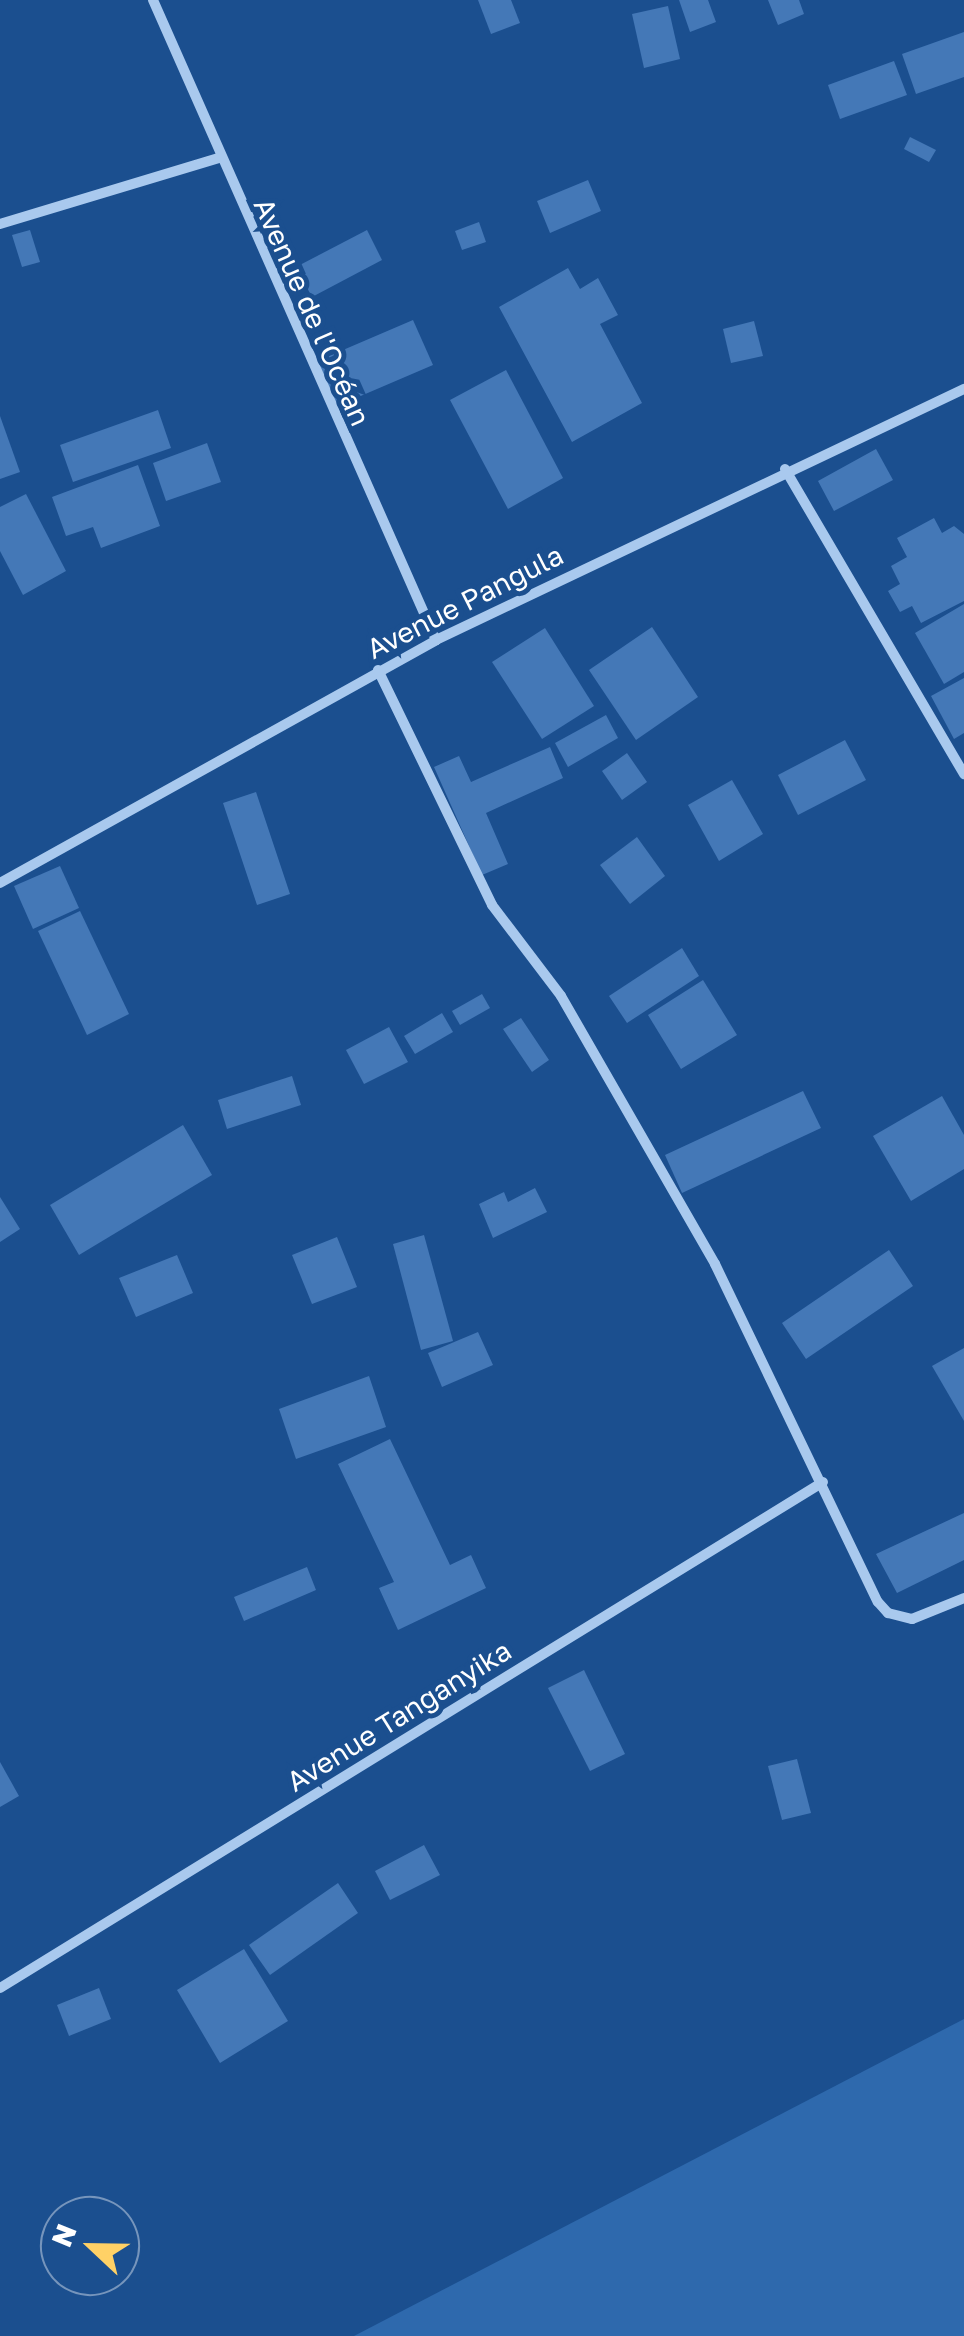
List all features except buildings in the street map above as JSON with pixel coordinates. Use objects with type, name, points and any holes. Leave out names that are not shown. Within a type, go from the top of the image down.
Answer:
[{"type":"street","name":"Avenue de l'Océan","points":[[153,0],[218,158],[436,640]]},
{"type":"street","points":[[0,224],[218,158]]},
{"type":"street","name":"Avenue Pangula","points":[[0,883],[436,640],[785,469],[964,389]]},
{"type":"street","points":[[785,469],[964,774]]},
{"type":"street","points":[[378,670],[492,906],[571,1013],[715,1264],[888,1613],[912,1619],[964,1598]]},
{"type":"street","name":"Avenue Tanganyika","points":[[0,1988],[822,1482]]},
{"type":"shaded area","points":[[964,2019],[964,2336],[354,2336]]}]
